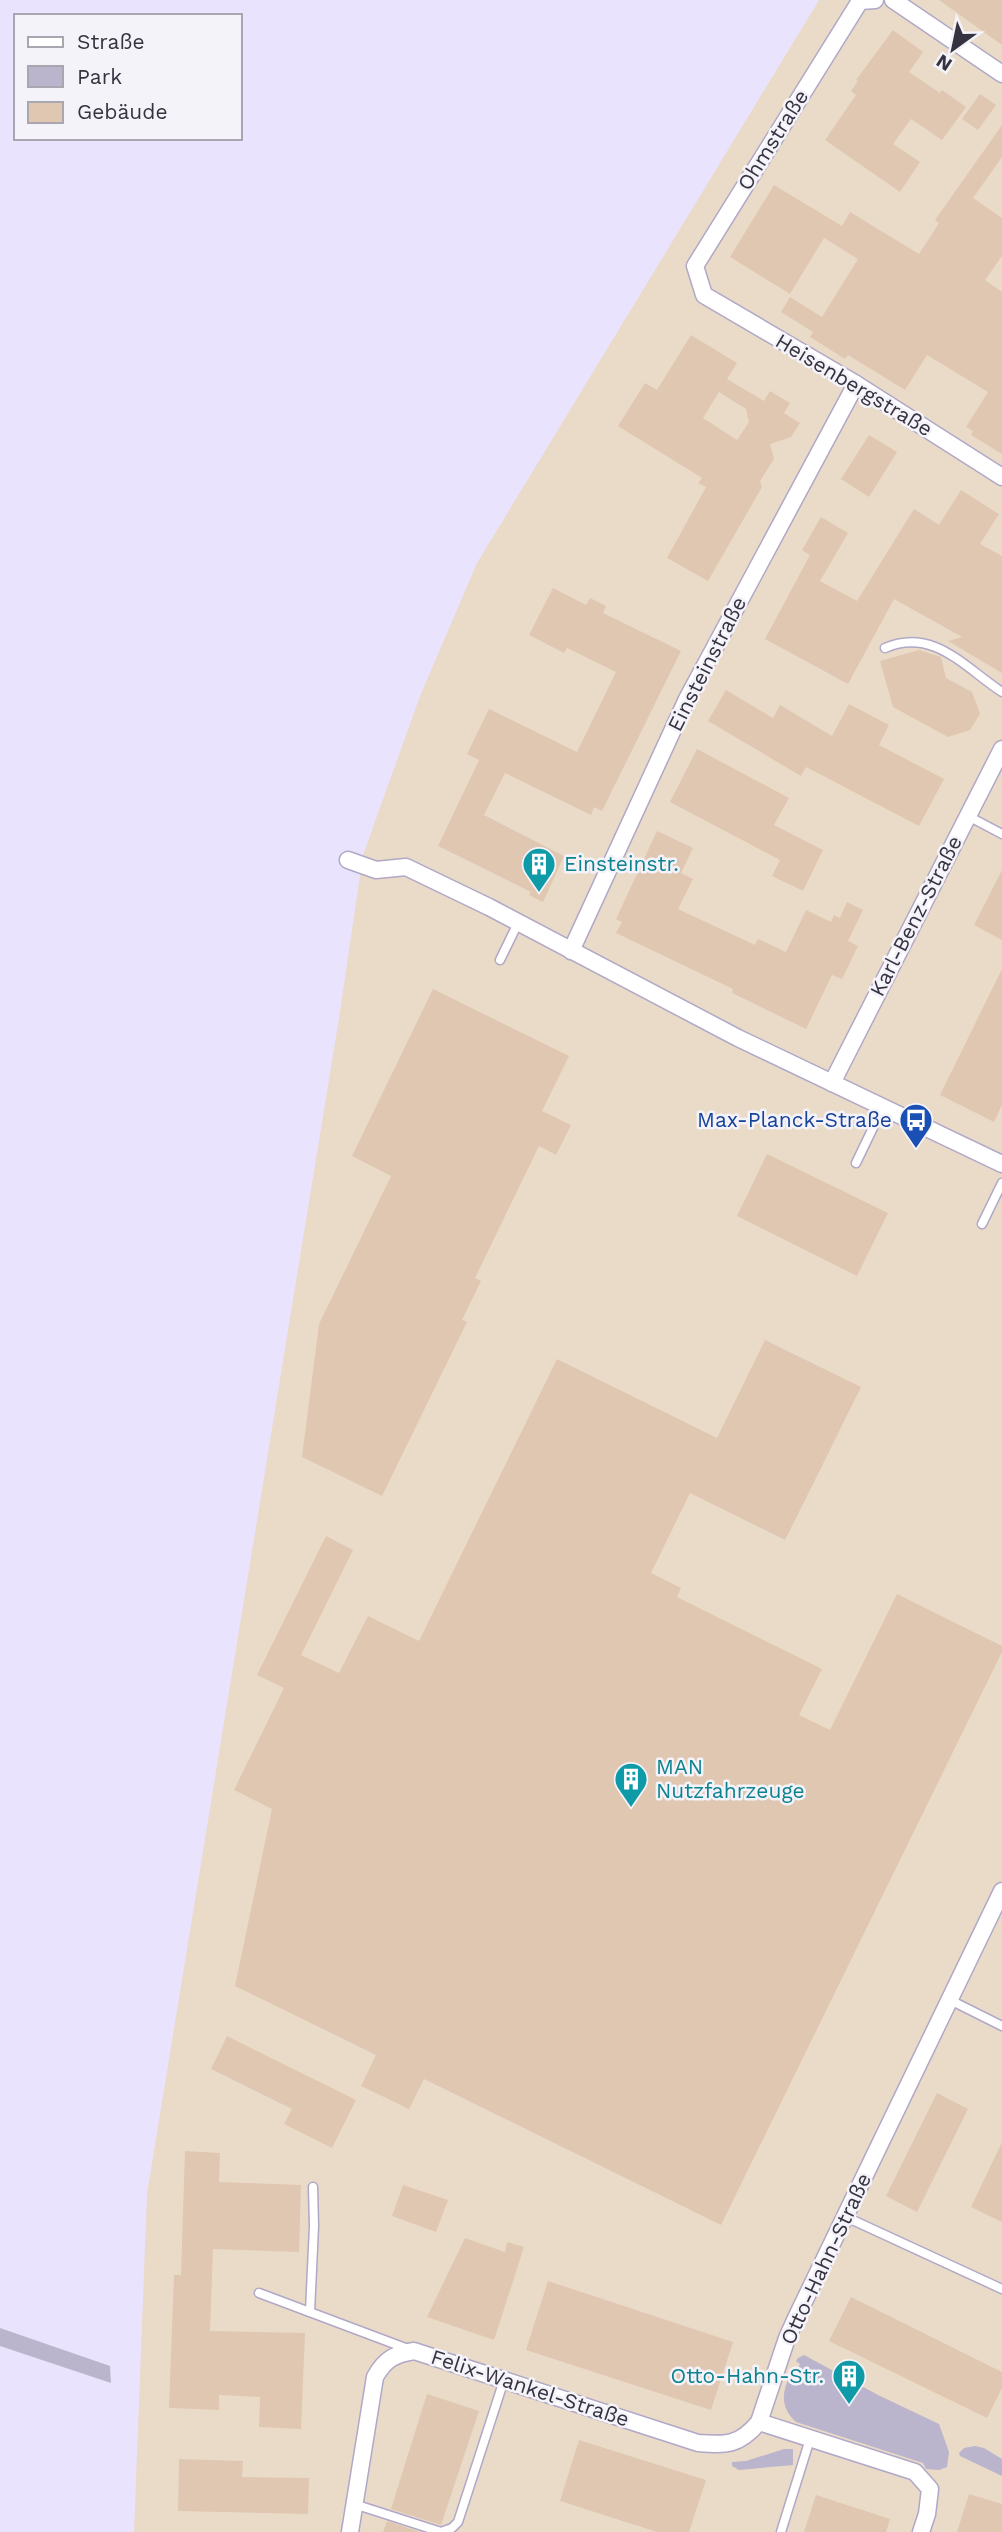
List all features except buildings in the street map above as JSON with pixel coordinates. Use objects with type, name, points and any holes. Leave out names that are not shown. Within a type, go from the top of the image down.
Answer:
[{"type":"street","name":"Ohmstraße","points":[[704,295],[695,266],[860,1],[875,0]]},
{"type":"street","points":[[893,0],[1002,74]]},
{"type":"street","name":"Heisenbergstraße","points":[[704,295],[856,384],[1002,477]]},
{"type":"street","name":"Einsteinstraße","points":[[571,951],[687,699],[856,384]]},
{"type":"street","name":"Karl-Benz-Straße","points":[[832,1083],[1002,749]]},
{"type":"street","points":[[348,860],[376,870],[406,867],[738,1038],[1002,1164]]},
{"type":"street","name":"Otto-Hahn-Straße","points":[[759,2422],[787,2338],[1002,1891]]},
{"type":"street","name":"Felix-Wankel-Straße","points":[[351,2532],[375,2377],[382,2364],[396,2353],[414,2351],[698,2442],[730,2445],[750,2433],[759,2422]]},
{"type":"street","points":[[759,2422],[915,2472],[930,2489],[927,2514],[921,2532]]},
{"type":"lane","points":[[885,648],[900,642],[918,641],[943,649],[1002,692]]},
{"type":"lane","points":[[967,816],[1002,834]]},
{"type":"lane","points":[[500,960],[518,923]]},
{"type":"lane","points":[[856,1163],[883,1107]]},
{"type":"lane","points":[[982,1224],[1002,1182]]},
{"type":"lane","points":[[950,2000],[1002,2026]]},
{"type":"lane","points":[[310,2312],[313,2187]]},
{"type":"lane","points":[[846,2217],[1002,2289]]},
{"type":"lane","points":[[259,2294],[414,2351]]},
{"type":"lane","points":[[354,2504],[441,2532],[452,2528],[458,2522],[504,2380]]},
{"type":"lane","points":[[781,2532],[810,2439]]},
{"type":"shaded area","points":[[819,0],[1002,0],[1002,2532],[134,2532],[147,2194],[339,1018],[363,855],[420,696],[477,563]]},
{"type":"green space","points":[[0,2328],[110,2366],[111,2383],[0,2346]]},
{"type":"green space","points":[[804,2355],[939,2424],[949,2452],[947,2467],[939,2470],[926,2469],[923,2463],[796,2422],[787,2411],[784,2394],[790,2375],[794,2377],[800,2364],[796,2361]]},
{"type":"green space","points":[[964,2448],[984,2448],[1002,2459],[1002,2476],[960,2456],[959,2453]]},
{"type":"green space","points":[[784,2449],[793,2449],[793,2465],[739,2470],[732,2466],[732,2462],[746,2461]]},
{"type":"place","name":"Einsteinstr.","points":[[539,894]]},
{"type":"place","name":"Max-Planck-Straße","points":[[916,1150]]},
{"type":"place","name":"MAN Nutzfahrzeuge","points":[[631,1809]]},
{"type":"place","name":"Otto-Hahn-Str.","points":[[849,2406]]}]
